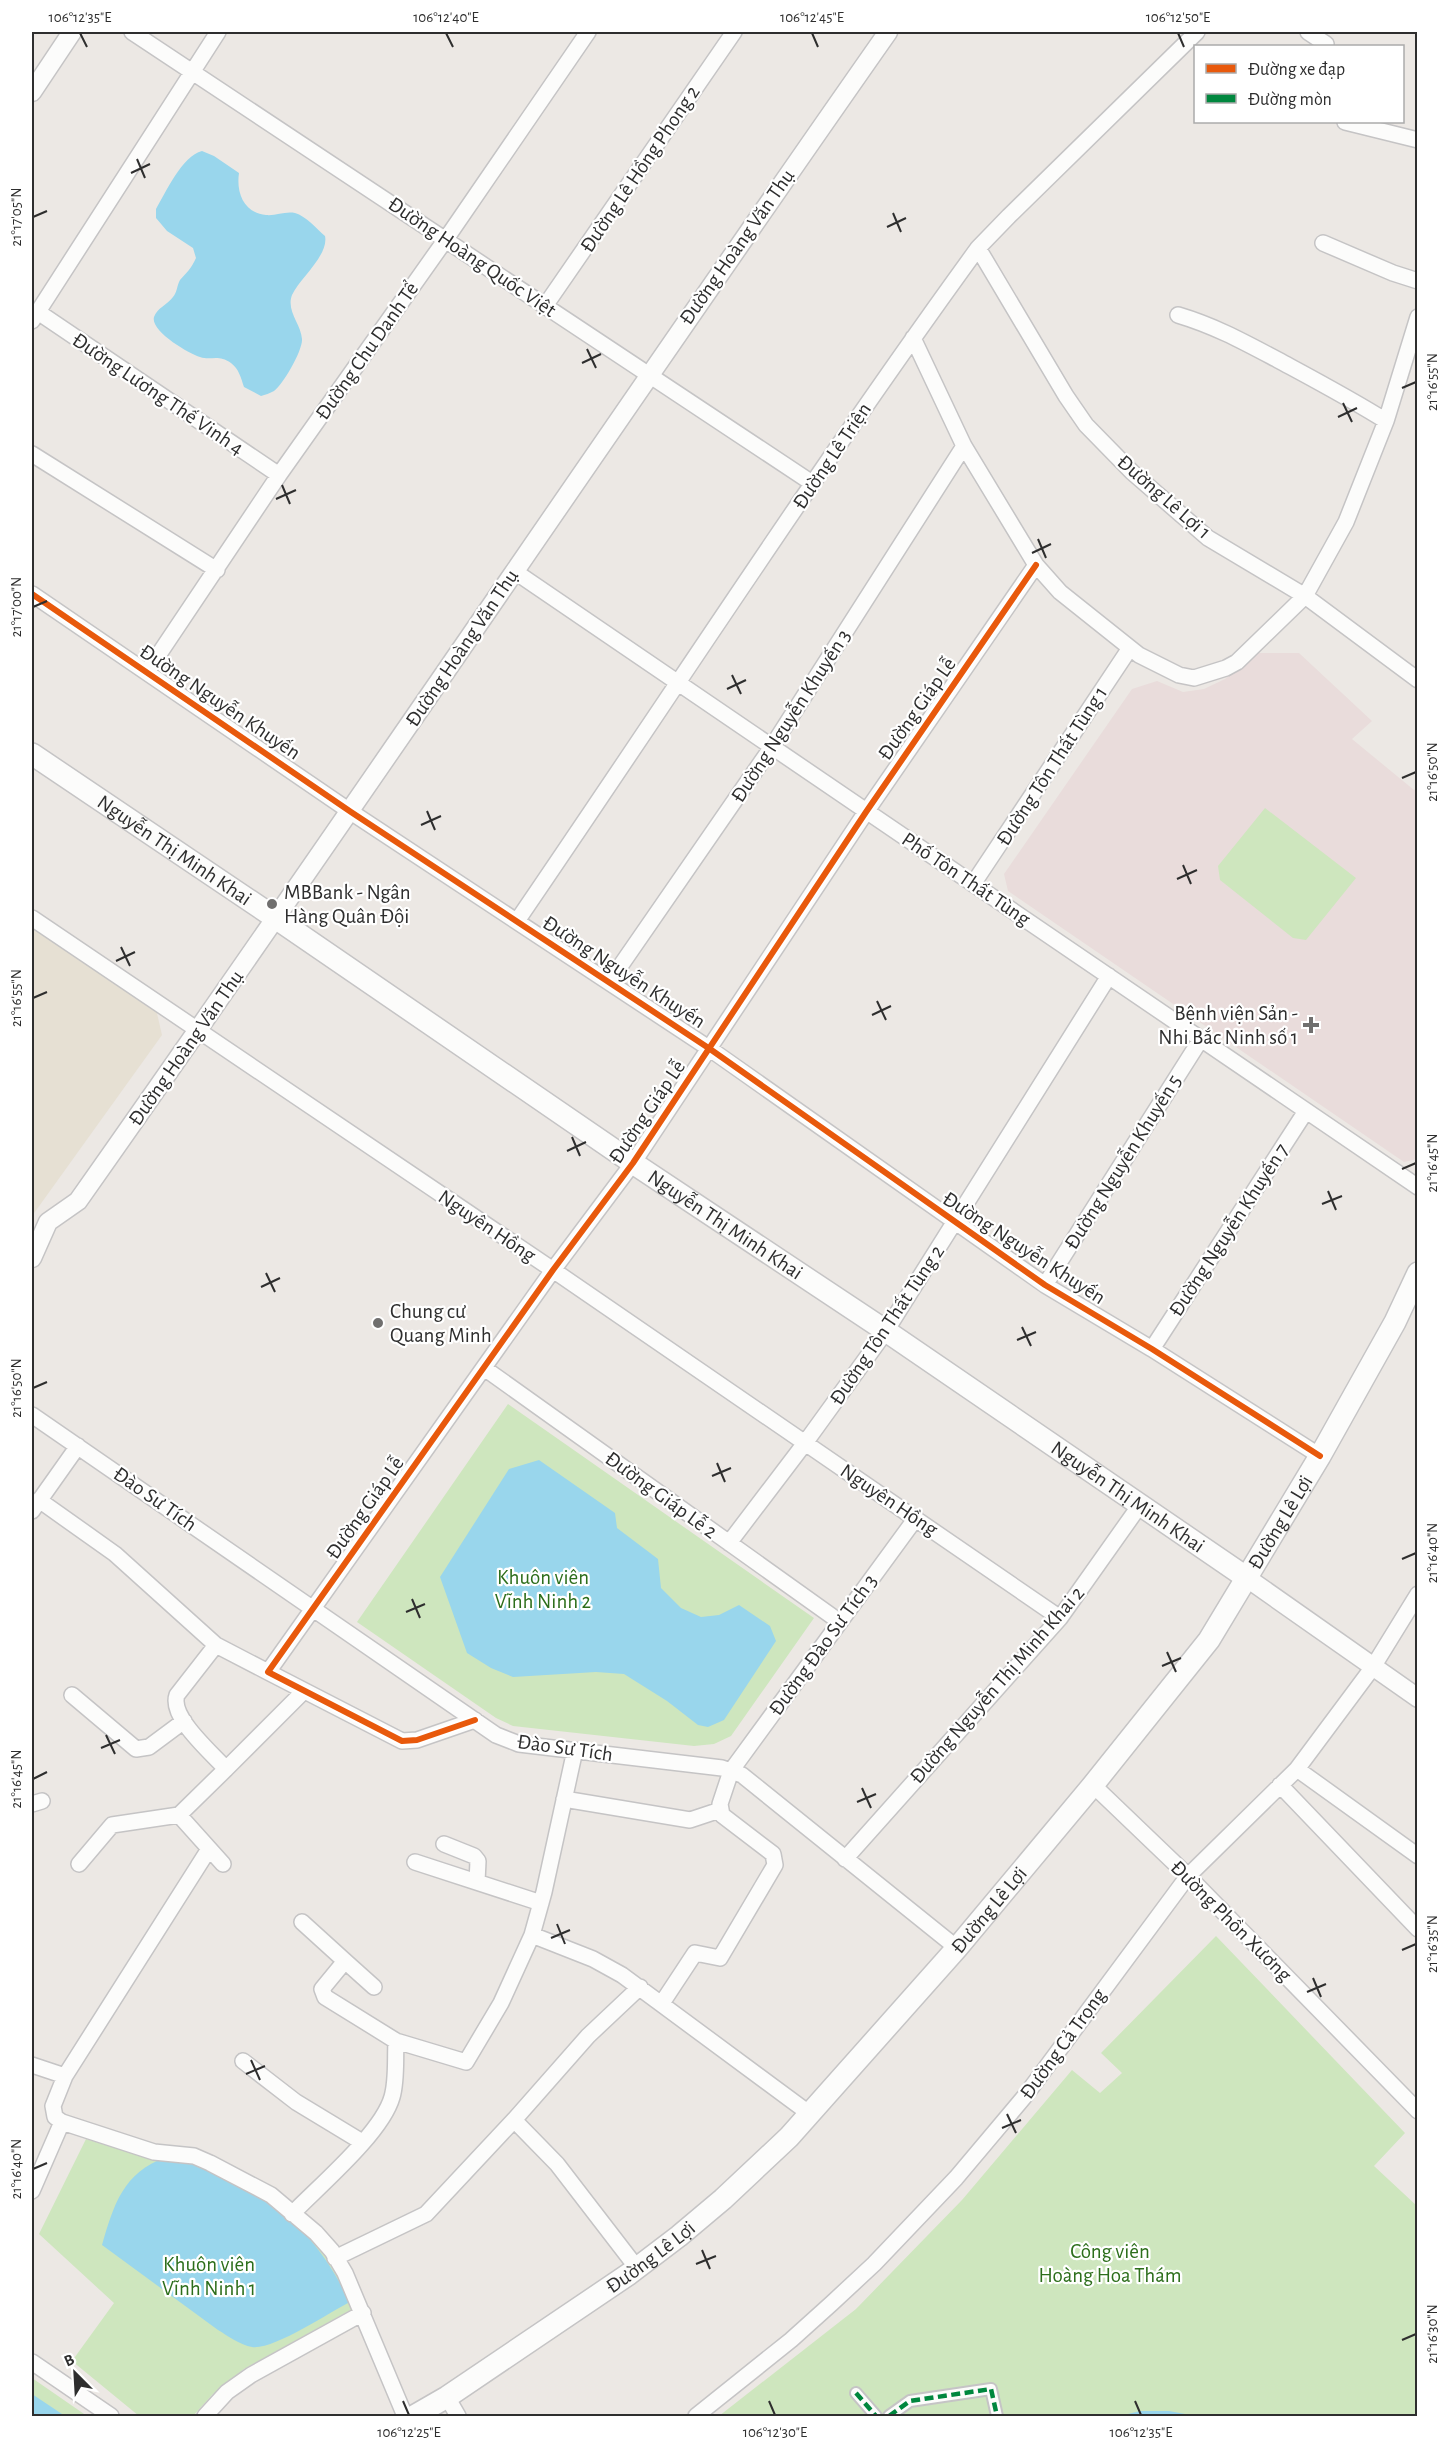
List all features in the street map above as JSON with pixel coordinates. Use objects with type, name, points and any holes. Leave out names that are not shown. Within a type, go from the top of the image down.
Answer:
[{"type":"main road","name":"Nguyễn Thị Minh Khai","points":[[32,754],[1247,1578]]},
{"type":"main road","name":"Đường Lê Lợi","points":[[414,2416],[447,2397],[637,2268],[723,2199],[782,2144],[810,2114],[957,1948],[1093,1785],[1209,1640],[1320,1456],[1395,1322],[1418,1273]]},
{"type":"street","points":[[32,92],[72,32]]},
{"type":"street","name":"Đường Hoàng Quốc Việt","points":[[132,32],[812,483]]},
{"type":"street","points":[[34,316],[191,70],[218,32]]},
{"type":"street","name":"Đường Chu Danh Tể","points":[[147,672],[279,475],[446,239],[588,32]]},
{"type":"street","name":"Đường Lê Hồng Phong 2","points":[[545,306],[734,32]]},
{"type":"street","name":"Đường Hoàng Văn Thụ","points":[[32,1258],[48,1222],[78,1201],[198,1032],[351,812],[648,374],[888,32]]},
{"type":"street","name":"Đường Lê Triện","points":[[517,921],[679,684],[812,483],[978,249],[1197,32]]},
{"type":"street","points":[[1308,32],[1326,44]]},
{"type":"street","points":[[1349,123],[1418,140]]},
{"type":"street","points":[[1323,243],[1393,273],[1418,281]]},
{"type":"street","name":"Đường Lê Lợi 1","points":[[978,249],[1066,396],[1086,425],[1132,472],[1208,538],[1305,596],[1417,679]]},
{"type":"street","points":[[1178,315],[1198,319],[1231,335],[1334,389],[1386,421]]},
{"type":"street","name":"Đường Lương Thế Vinh 4","points":[[34,316],[279,475]]},
{"type":"street","points":[[913,338],[964,446],[1036,565],[1060,592],[1139,655],[1179,675],[1194,678],[1237,662],[1305,596],[1346,522],[1386,421],[1418,317]]},
{"type":"street","name":"Đường Nguyễn Khuyến 3","points":[[610,981],[771,748],[964,446]]},
{"type":"street","points":[[32,454],[217,570]]},
{"type":"street","name":"Đường Giáp Lễ","points":[[268,1672],[553,1270],[633,1163],[866,812],[1036,565]]},
{"type":"street","name":"Phố Tôn Thất Tùng","points":[[514,571],[1418,1186]]},
{"type":"street","name":"Đường Nguyễn Khuyến","points":[[32,594],[351,812],[710,1049],[955,1224],[1045,1285],[1152,1349],[1320,1456]]},
{"type":"street","name":"Đường Tôn Thất Tùng 1","points":[[974,884],[1130,648]]},
{"type":"street","name":"Nguyên Hồng","points":[[32,918],[553,1270],[1060,1618]]},
{"type":"street","name":"Đường Tôn Thất Tùng 2","points":[[729,1543],[886,1331],[1109,976]]},
{"type":"street","name":"Đường Nguyễn Khuyến 5","points":[[1045,1285],[1201,1039]]},
{"type":"street","name":"Đường Nguyễn Khuyến 7","points":[[1152,1349],[1306,1111]]},
{"type":"street","name":"Đường Giáp Lễ 2","points":[[484,1368],[840,1622]]},
{"type":"street","name":"Đào Sư Tích","points":[[32,1415],[313,1611],[509,1742],[731,1771],[742,1775],[957,1948]]},
{"type":"street","points":[[78,1446],[35,1505],[115,1554],[216,1645],[402,1741],[417,1740],[475,1720]]},
{"type":"street","name":"Đường Nguyễn Thị Minh Khai 2","points":[[845,1859],[1060,1618],[1140,1505]]},
{"type":"street","name":"Đường Đào Sư Tích 3","points":[[731,1771],[916,1518]]},
{"type":"street","name":"Nguyễn Thị Minh Khai","points":[[1247,1578],[1418,1698]]},
{"type":"street","name":"Đường Cả Trọng","points":[[696,2416],[791,2340],[831,2304],[956,2178],[1025,2096],[1188,1876],[1297,1769],[1373,1667],[1418,1594]]},
{"type":"street","points":[[216,1645],[177,1695],[175,1703],[177,1712],[226,1769]]},
{"type":"street","points":[[79,1864],[112,1825],[179,1815],[304,1690]]},
{"type":"street","points":[[72,1695],[136,1749],[149,1747],[184,1721]]},
{"type":"street","points":[[345,1961],[322,1993],[396,2041],[466,2062],[501,2002],[531,1935],[541,1903],[575,1750]]},
{"type":"street","points":[[1297,1769],[1418,1856]]},
{"type":"street","points":[[662,2003],[695,1953],[720,1958],[775,1864],[773,1854],[722,1815],[720,1810],[731,1771]]},
{"type":"street","name":"Đường Phồn Xương","points":[[1093,1785],[1188,1876],[1418,2111]]},
{"type":"street","points":[[1280,1785],[1418,1929]]},
{"type":"street","points":[[564,1799],[690,1820],[720,1810]]},
{"type":"street","points":[[179,1815],[223,1864]]},
{"type":"street","points":[[444,1844],[474,1856],[478,1861],[477,1882]]},
{"type":"street","points":[[209,1849],[65,2076],[53,2106],[55,2117],[62,2122],[154,2152],[194,2156],[230,2172],[271,2195],[316,2233],[345,2273],[405,2416]]},
{"type":"street","points":[[415,1862],[541,1903]]},
{"type":"street","points":[[302,1922],[374,1988]]},
{"type":"street","points":[[531,1935],[606,1965],[662,2003],[810,2114]]},
{"type":"street","points":[[336,2258],[426,2214],[514,2120],[588,2036],[640,1988]]},
{"type":"street","points":[[292,2214],[362,2142],[384,2115],[393,2096],[396,2041]]},
{"type":"street","points":[[243,2061],[296,2102],[362,2142]]},
{"type":"street","points":[[32,2065],[65,2076]]},
{"type":"street","points":[[514,2120],[557,2164],[637,2268]]},
{"type":"street","points":[[32,2191],[62,2122]]},
{"type":"street","points":[[205,2416],[227,2392],[243,2380],[363,2313]]},
{"type":"street","points":[[32,2362],[111,2416]]},
{"type":"street","points":[[889,2416],[910,2401],[991,2389],[998,2416]]},
{"type":"street","points":[[856,2393],[876,2416]]},
{"type":"street","points":[[447,2397],[458,2416]]},
{"type":"shaded area","name":"Bệnh viện Sản - Nhi Bắc Ninh số 1","points":[[1257,653],[1299,653],[1372,721],[1352,739],[1414,790],[1417,788],[1417,1159],[1404,1162],[1008,891],[1004,874],[1132,689],[1157,681],[1183,692],[1204,689],[1225,679]]},
{"type":"shaded area","points":[[32,925],[156,1009],[162,1035],[32,1216]]},
{"type":"green space","points":[[1265,808],[1356,878],[1306,940],[1293,938],[1220,880],[1218,866]]},
{"type":"green space","name":"Khuôn viên Vĩnh Ninh 2","points":[[508,1404],[814,1618],[731,1736],[714,1744],[694,1746],[513,1726],[496,1718],[357,1622]]},
{"type":"green space","name":"Công viên Hoàng Hoa Thám","points":[[1216,1936],[1405,2133],[1374,2166],[1417,2206],[1417,2416],[719,2416],[856,2309],[962,2200],[1072,2070],[1100,2093],[1122,2073],[1101,2053]]},
{"type":"green space","name":"Khuôn viên Vĩnh Ninh 1","points":[[86,2139],[138,2155],[181,2157],[271,2199],[328,2254],[356,2307],[244,2369],[212,2395],[193,2416],[139,2416],[72,2361],[114,2303],[39,2234]]},
{"type":"green space","points":[[32,2378],[87,2416],[32,2416]]},
{"type":"water","points":[[202,151],[214,156],[239,173],[240,195],[252,210],[266,215],[295,213],[325,236],[323,251],[292,295],[292,312],[302,339],[299,351],[292,367],[278,387],[261,396],[244,387],[234,365],[218,358],[200,357],[188,351],[171,341],[154,323],[155,314],[171,300],[180,280],[191,268],[196,258],[193,248],[167,231],[156,218],[156,209],[181,167],[195,154]]},
{"type":"water","points":[[539,1460],[615,1513],[617,1528],[658,1559],[661,1588],[681,1608],[701,1617],[719,1615],[739,1605],[770,1626],[776,1641],[724,1720],[708,1727],[698,1725],[667,1701],[624,1674],[596,1672],[513,1677],[491,1668],[467,1653],[440,1577],[509,1469]]},
{"type":"water","points":[[166,2157],[202,2164],[270,2203],[315,2245],[350,2302],[274,2343],[252,2347],[218,2330],[102,2245],[116,2203],[130,2181],[151,2164]]},
{"type":"water","points":[[32,2394],[65,2416],[32,2416]]},
{"type":"water","points":[[1140,2411],[1169,2411],[1196,2416],[1120,2416]]},
{"type":"marked path","points":[[889,2416],[910,2401],[991,2389],[997,2416]]},
{"type":"marked path","points":[[856,2393],[876,2416]]},
{"type":"cycle path","points":[[475,1720],[417,1740],[402,1741],[268,1672],[553,1270],[633,1163],[866,812],[1036,565]]},
{"type":"cycle path","points":[[32,594],[351,812],[710,1049],[1045,1285],[1152,1349],[1320,1456]]},
{"type":"place","name":"MBBank - Ngân Hàng Quân Đội","points":[[272,904]]},
{"type":"place","name":"Bệnh viện Sản - Nhi Bắc Ninh số 1","points":[[1311,1025]]},
{"type":"place","name":"Chung cư Quang Minh","points":[[378,1323]]}]
